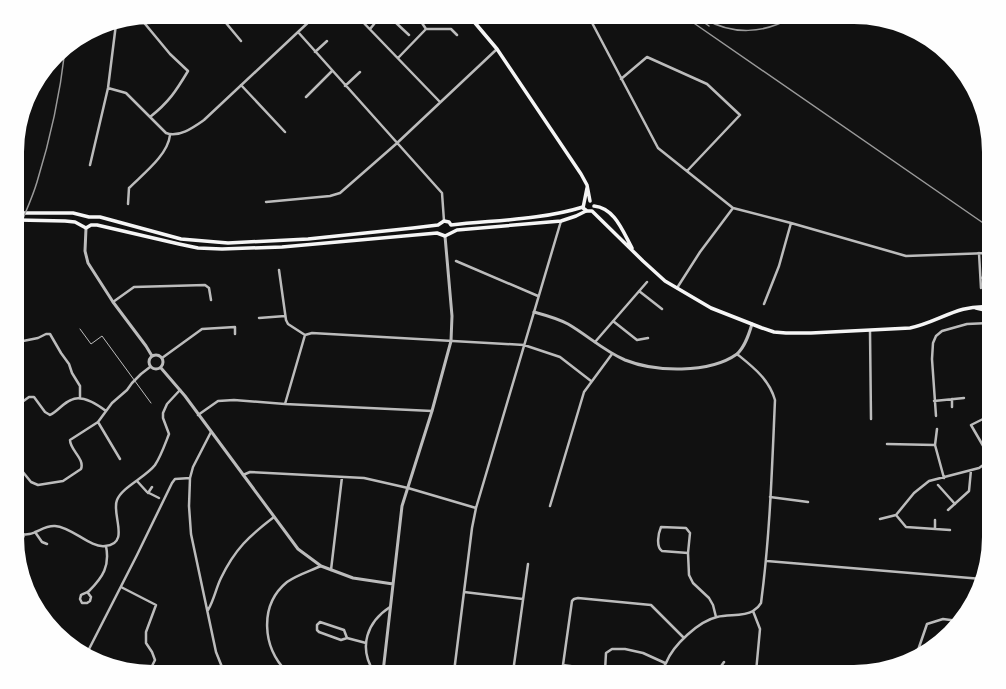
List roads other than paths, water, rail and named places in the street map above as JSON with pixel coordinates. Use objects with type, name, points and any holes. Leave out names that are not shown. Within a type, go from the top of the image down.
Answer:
[{"type":"main road","points":[[476,24],[497,49],[581,174],[587,185],[590,201],[594,206],[602,207],[618,222],[634,252]]},
{"type":"main road","points":[[583,207],[587,185]]},
{"type":"main road","points":[[585,202],[590,201]]},
{"type":"main road","points":[[592,211],[594,206]]},
{"type":"main road","points":[[583,207],[586,211]]},
{"type":"main road","points":[[24,212],[73,214],[88,217],[100,217],[181,239],[228,243],[308,239],[438,225],[444,221],[449,222],[451,225],[546,216],[583,207]]},
{"type":"main road","points":[[24,220],[75,222],[84,227],[91,225],[105,226],[198,248],[222,249],[282,247],[438,232],[445,236],[457,230],[561,221],[586,211],[592,211],[655,273],[676,288],[711,308],[774,332],[870,331],[910,328],[922,326],[954,311],[972,307],[982,307]]},
{"type":"main road","points":[[88,217],[92,220],[91,225]]},
{"type":"main road","points":[[84,227],[82,220],[88,217]]},
{"type":"main road","points":[[438,225],[438,232]]},
{"type":"main road","points":[[451,225],[451,232]]},
{"type":"main road","points":[[972,307],[982,309]]},
{"type":"street","points":[[145,24],[170,54],[188,71],[174,94],[162,108],[150,117]]},
{"type":"street","points":[[227,24],[241,41]]},
{"type":"street","points":[[108,88],[126,93],[166,133],[170,135],[189,130],[204,120],[307,24]]},
{"type":"street","points":[[365,24],[440,102]]},
{"type":"street","points":[[370,29],[374,24]]},
{"type":"street","points":[[397,24],[409,35]]},
{"type":"street","points":[[423,24],[426,29]]},
{"type":"street","points":[[593,24],[658,148],[733,208],[906,256],[980,253],[981,288]]},
{"type":"street","points":[[398,58],[426,29],[450,29],[457,35]]},
{"type":"street","points":[[90,165],[108,88],[115,30]]},
{"type":"street","points":[[298,32],[344,86],[442,193],[444,221]]},
{"type":"street","points":[[315,52],[327,41]]},
{"type":"street","points":[[266,202],[330,196],[340,193],[396,144],[497,49]]},
{"type":"street","points":[[621,79],[647,57],[707,84],[740,115],[687,171]]},
{"type":"street","points":[[306,97],[332,71]]},
{"type":"street","points":[[344,86],[360,72]]},
{"type":"street","points":[[241,85],[285,132]]},
{"type":"street","points":[[128,204],[129,188],[162,155],[169,142],[170,135]]},
{"type":"street","points":[[676,288],[700,252],[733,208]]},
{"type":"street","points":[[455,665],[472,528],[476,508],[561,221]]},
{"type":"street","points":[[764,304],[779,266],[791,223]]},
{"type":"street","points":[[84,227],[85,250],[88,263],[113,302],[152,356]]},
{"type":"street","points":[[383,665],[402,506],[432,411],[451,341],[452,316],[445,236]]},
{"type":"street","points":[[456,261],[538,296]]},
{"type":"street","points":[[279,270],[285,316],[288,324],[305,335],[312,333],[524,344],[560,357],[591,381]]},
{"type":"street","points":[[595,342],[646,282]]},
{"type":"street","points":[[113,302],[134,287],[205,284],[209,288],[211,300]]},
{"type":"street","points":[[639,291],[662,309]]},
{"type":"street","points":[[534,312],[568,324],[612,354],[643,366],[672,369],[687,369],[710,365],[737,354],[744,344],[752,324]]},
{"type":"street","points":[[258,318],[285,316]]},
{"type":"street","points":[[613,321],[636,340],[648,338]]},
{"type":"street","points":[[936,416],[932,359],[933,343],[936,336],[942,330],[966,324],[982,323]]},
{"type":"street","points":[[162,358],[202,329],[235,326],[235,334]]},
{"type":"street","points":[[870,331],[871,419]]},
{"type":"street","points":[[24,341],[50,334],[61,353],[70,364],[72,373],[80,386],[80,398]]},
{"type":"street","points":[[285,404],[305,335]]},
{"type":"street","points":[[550,506],[584,392],[612,354]]},
{"type":"street","points":[[605,665],[606,653],[612,649],[643,653],[665,663],[684,638],[702,624],[716,617],[743,614],[754,611],[761,603],[766,561],[775,400],[772,390],[767,382],[737,354]]},
{"type":"street","points":[[150,367],[156,370],[161,368],[164,363],[162,358],[157,355],[152,356]]},
{"type":"street","points":[[150,367],[149,361],[152,356]]},
{"type":"street","points":[[24,473],[34,484],[59,482],[66,479],[82,467],[82,463],[71,445],[70,440],[98,422],[119,396],[128,390],[134,381],[150,367]]},
{"type":"street","points":[[161,368],[180,390],[298,549],[321,566],[331,570],[353,578],[393,584]]},
{"type":"street","points":[[24,535],[28,535],[48,526],[58,526],[75,533],[98,546],[106,546],[115,542],[119,536],[115,512],[116,501],[122,492],[155,465],[169,434],[163,418],[164,409],[180,390]]},
{"type":"street","points":[[24,401],[29,397],[35,398],[45,412],[50,415],[71,400],[80,398],[95,404],[106,411]]},
{"type":"street","points":[[934,400],[964,398]]},
{"type":"street","points":[[952,399],[952,407]]},
{"type":"street","points":[[198,415],[218,401],[234,400],[432,411]]},
{"type":"street","points":[[982,420],[971,425],[982,444]]},
{"type":"street","points":[[98,422],[120,459]]},
{"type":"street","points":[[937,429],[935,445],[944,478]]},
{"type":"street","points":[[211,432],[193,466],[190,478],[189,506],[191,534],[216,652],[221,665]]},
{"type":"street","points":[[887,444],[935,445]]},
{"type":"street","points":[[880,519],[896,514],[914,493],[929,482],[982,466]]},
{"type":"street","points":[[948,510],[969,491],[971,470]]},
{"type":"street","points":[[243,475],[250,472],[364,478],[408,488],[476,508]]},
{"type":"street","points":[[331,570],[342,477]]},
{"type":"street","points":[[89,649],[172,483],[175,479],[190,478]]},
{"type":"street","points":[[137,481],[143,489],[159,498]]},
{"type":"street","points":[[938,485],[955,504]]},
{"type":"street","points":[[148,492],[152,487]]},
{"type":"street","points":[[770,497],[808,502]]},
{"type":"street","points":[[896,514],[906,527],[950,530]]},
{"type":"street","points":[[208,610],[214,599],[220,579],[237,551],[250,536],[274,517]]},
{"type":"street","points":[[935,520],[935,529]]},
{"type":"street","points":[[688,553],[662,551],[659,549],[660,527],[686,528],[690,533],[688,553],[689,575],[693,583],[709,598],[713,605],[716,617]]},
{"type":"street","points":[[35,532],[42,542],[47,544]]},
{"type":"street","points":[[88,593],[91,597],[90,601],[87,603],[82,603],[80,599],[81,595],[88,593],[102,577],[107,566],[108,556],[106,546]]},
{"type":"street","points":[[766,561],[975,578]]},
{"type":"street","points":[[514,665],[528,564]]},
{"type":"street","points":[[281,665],[278,662],[268,636],[267,621],[270,605],[277,593],[288,582],[321,566]]},
{"type":"street","points":[[121,587],[156,606],[146,632],[146,643],[152,652],[154,660],[152,665]]},
{"type":"street","points":[[464,592],[524,599]]},
{"type":"street","points":[[563,665],[572,601],[578,598],[650,605],[684,638]]},
{"type":"street","points":[[370,665],[365,646],[368,630],[383,611],[390,607]]},
{"type":"street","points":[[754,611],[760,629],[757,665]]},
{"type":"street","points":[[919,647],[927,624],[943,620],[950,620]]},
{"type":"street","points":[[347,638],[344,630],[320,622],[317,625],[317,630],[319,632],[341,640],[347,638],[366,643]]},
{"type":"lane","points":[[80,329],[91,344],[102,336],[151,403]]},
{"type":"railway","points":[[695,24],[982,222]]},
{"type":"railway","points":[[715,24],[737,30],[759,29],[778,24]]},
{"type":"railway","points":[[24,216],[35,188],[46,150],[54,117],[64,60]]}]
